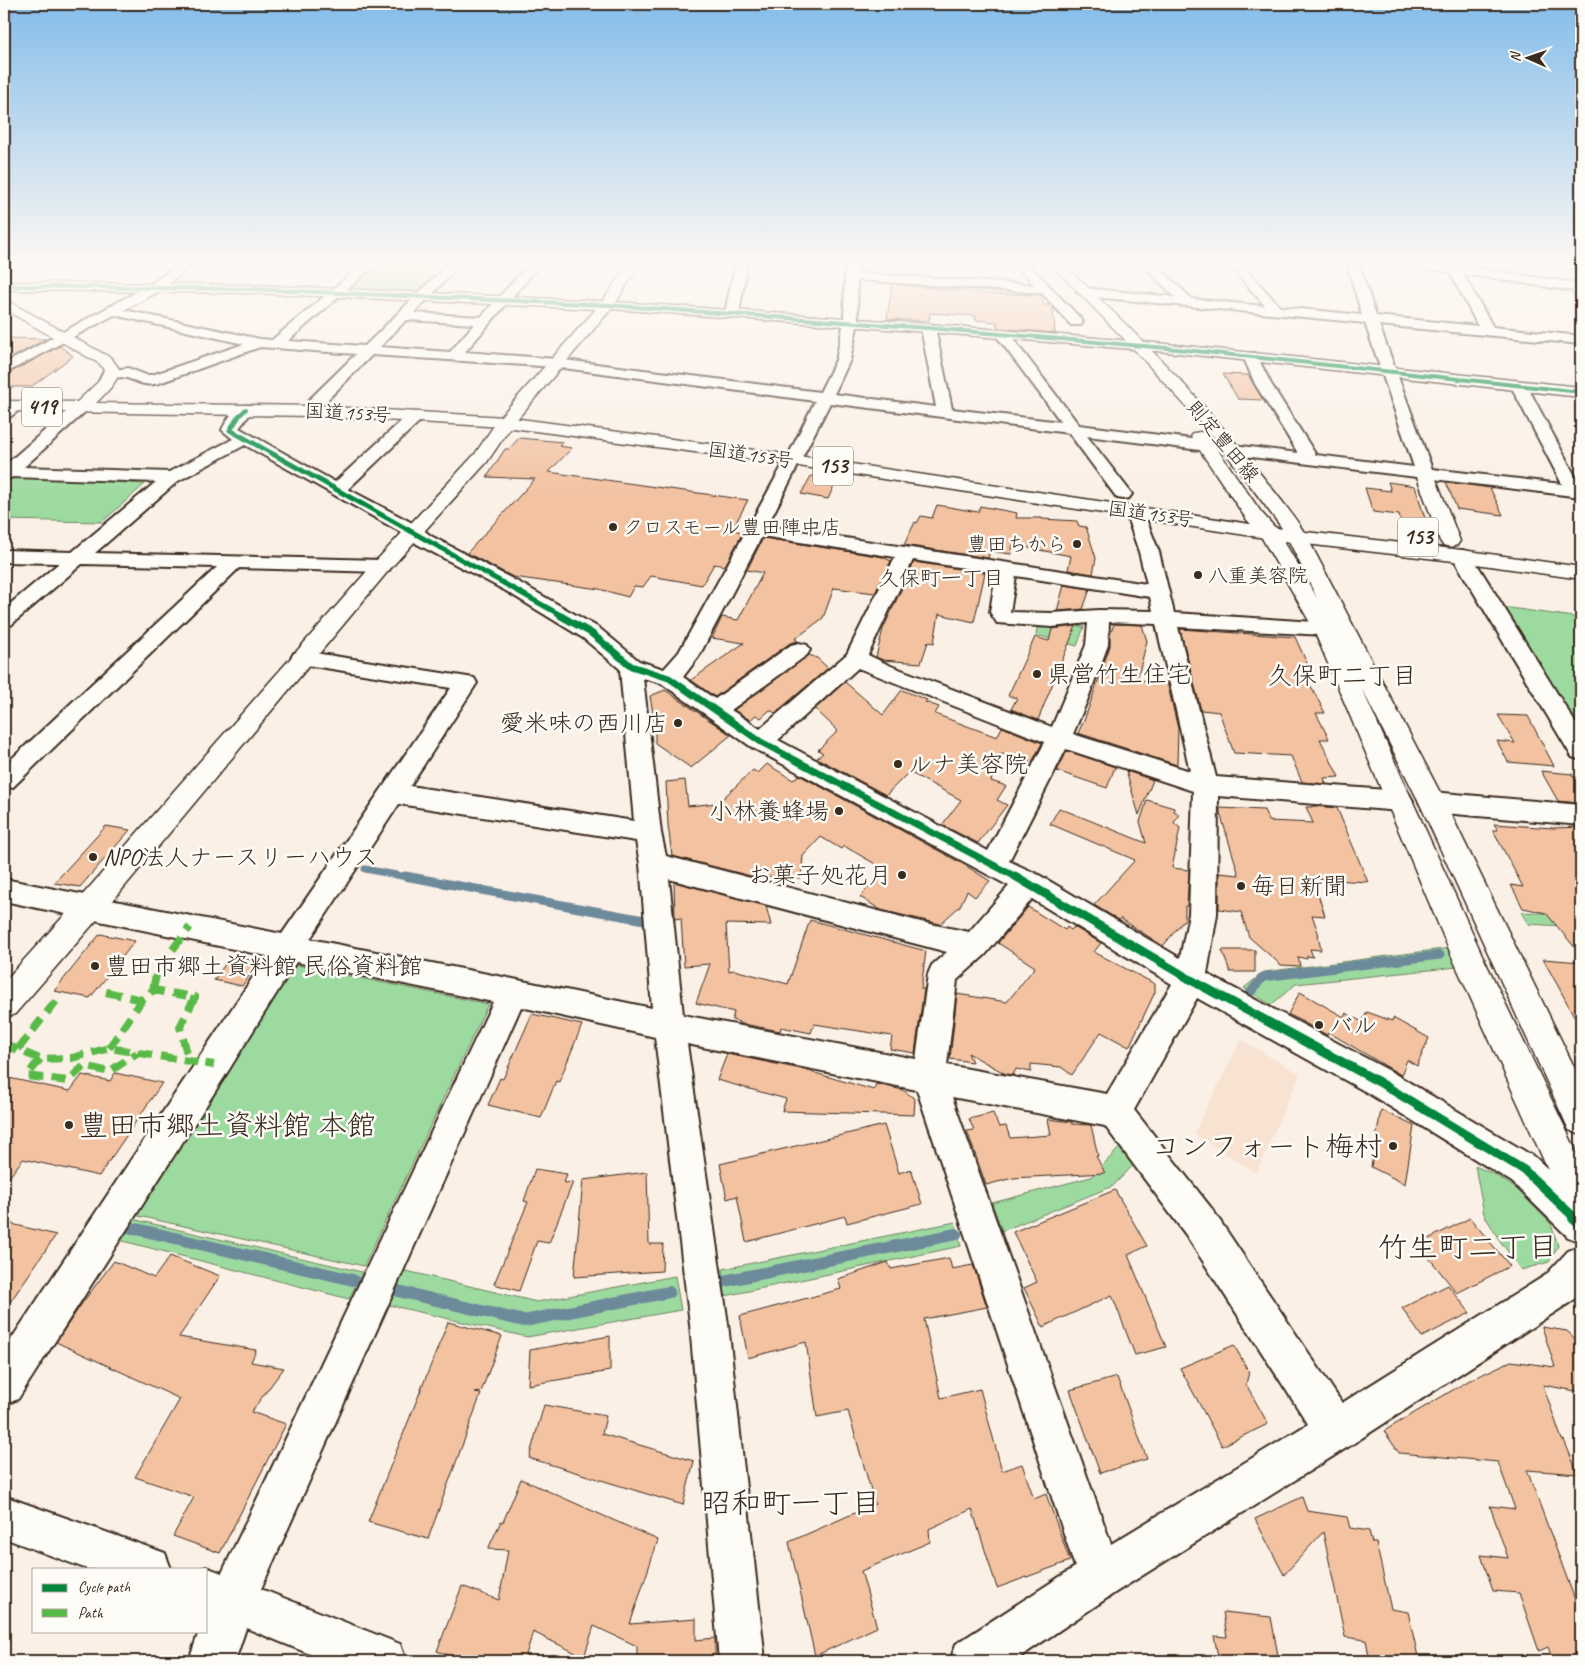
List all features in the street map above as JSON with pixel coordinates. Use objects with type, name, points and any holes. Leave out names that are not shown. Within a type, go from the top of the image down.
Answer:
[{"type":"main road","points":[[75,343],[106,361],[112,370],[112,374],[86,402]]},
{"type":"main road","points":[[4,1004],[90,907],[382,566],[481,458],[510,418],[574,343]]},
{"type":"main road","points":[[1099,343],[1250,356],[1581,392]]},
{"type":"main road","name":"則定豊田線","points":[[1135,343],[1234,450],[1277,526]]},
{"type":"main road","name":"則定豊田線","points":[[1114,344],[1136,365]]},
{"type":"main road","name":"国道153号","points":[[86,402],[316,402],[510,418],[796,455],[1123,494],[1277,526]]},
{"type":"main road","name":"国道153号","points":[[86,402],[314,411],[415,418],[510,418]]},
{"type":"main road","name":"419","points":[[6,406],[86,402]]},
{"type":"main road","name":"則定豊田線","points":[[1188,424],[1277,526]]},
{"type":"main road","name":"国道153号","points":[[796,455],[1134,511],[1456,548],[1581,560]]},
{"type":"main road","points":[[1426,474],[1456,548]]},
{"type":"main road","points":[[1277,526],[1324,628],[1468,959],[1581,1201]]},
{"type":"main road","points":[[1277,526],[1432,802],[1581,1118]]},
{"type":"main road","name":"国道153号","points":[[1456,548],[1581,573]]},
{"type":"street","points":[[4,370],[54,343]]},
{"type":"street","points":[[261,343],[556,363],[1208,446]]},
{"type":"street","points":[[316,402],[375,343]]},
{"type":"street","points":[[454,356],[466,343]]},
{"type":"street","points":[[669,678],[688,656],[796,455],[843,360],[847,343]]},
{"type":"street","points":[[931,343],[945,412]]},
{"type":"street","points":[[1009,343],[1123,494]]},
{"type":"street","points":[[1379,343],[1387,371],[1426,474]]},
{"type":"street","points":[[112,374],[128,372],[143,380],[150,380],[267,344]]},
{"type":"street","points":[[1250,356],[1263,384],[1310,459]]},
{"type":"street","points":[[150,380],[168,390]]},
{"type":"street","points":[[1519,386],[1578,492]]},
{"type":"street","points":[[6,472],[86,402]]},
{"type":"street","points":[[246,409],[235,420],[230,430],[413,531],[424,540],[513,587],[591,633],[631,666],[669,678],[761,742],[1028,883],[1191,980],[1379,1082],[1524,1170],[1581,1224]]},
{"type":"street","points":[[334,489],[344,485],[415,418]]},
{"type":"street","points":[[4,620],[172,477],[245,439]]},
{"type":"street","points":[[1234,450],[1578,492]]},
{"type":"street","points":[[6,472],[172,477]]},
{"type":"street","points":[[1115,1112],[1191,980],[1204,914],[1206,786],[1149,552],[1134,511]]},
{"type":"street","points":[[756,530],[1158,592]]},
{"type":"street","points":[[1456,548],[1581,750]]},
{"type":"street","points":[[761,742],[856,658],[899,566],[907,554]]},
{"type":"street","points":[[4,556],[382,566]]},
{"type":"street","points":[[4,780],[235,561]]},
{"type":"street","points":[[1007,569],[1000,612],[1004,618],[1052,620],[1128,615],[1165,619],[1324,628]]},
{"type":"street","points":[[993,866],[1044,770],[1076,701],[1097,645],[1099,616]]},
{"type":"street","points":[[715,710],[799,650]]},
{"type":"street","points":[[4,1385],[289,947],[466,683],[302,658]]},
{"type":"street","points":[[856,658],[882,671],[1058,738],[1096,748],[1206,786],[1400,801]]},
{"type":"street","points":[[631,666],[648,833],[654,864],[669,1025],[709,1324],[742,1661]]},
{"type":"street","points":[[392,793],[648,833]]},
{"type":"street","points":[[1432,802],[1581,815]]},
{"type":"street","points":[[654,864],[921,934],[975,946]]},
{"type":"street","points":[[1028,883],[975,946],[943,974],[929,1078],[1100,1576]]},
{"type":"street","points":[[4,890],[512,992],[748,1043],[1115,1112],[1199,1222],[1336,1430]]},
{"type":"street","points":[[212,1661],[220,1594],[512,992]]},
{"type":"street","points":[[973,1661],[1100,1576],[1336,1430],[1559,1288],[1581,1264]]},
{"type":"street","points":[[4,1517],[146,1568]]},
{"type":"street","points":[[220,1594],[384,1661]]},
{"type":"shaded area","points":[[1241,1040],[1300,1074],[1256,1173],[1194,1133]]},
{"type":"green space","points":[[5,476],[145,484],[102,522],[4,520]]},
{"type":"green space","points":[[1503,607],[1581,618],[1581,729]]},
{"type":"green space","points":[[1084,627],[1077,646],[1036,635],[1037,628]]},
{"type":"green space","points":[[1521,912],[1581,915],[1581,927],[1528,924]]},
{"type":"green space","points":[[1458,947],[1467,966],[1296,984],[1271,1005],[1244,988],[1264,972]]},
{"type":"green space","points":[[296,965],[488,1004],[364,1266],[134,1215]]},
{"type":"green space","points":[[1129,1138],[1145,1153],[1113,1186],[1002,1231],[992,1203],[1091,1177]]},
{"type":"green space","points":[[1475,1166],[1494,1174],[1517,1189],[1551,1224],[1558,1246],[1549,1262],[1521,1270],[1498,1238],[1484,1214]]},
{"type":"green space","points":[[132,1219],[362,1272],[349,1299],[119,1240]]},
{"type":"green space","points":[[955,1222],[961,1246],[725,1296],[723,1269]]},
{"type":"green space","points":[[402,1270],[537,1302],[675,1276],[681,1310],[527,1337],[389,1305]]},
{"type":"building","points":[[4,343],[39,343],[4,362]]},
{"type":"building","points":[[60,346],[73,356],[31,387],[4,387],[4,376]]},
{"type":"building","points":[[1223,374],[1248,375],[1263,400],[1238,399]]},
{"type":"building","name":"クロスモール豊田陣中店","points":[[519,438],[563,442],[559,446],[572,448],[549,472],[748,500],[732,530],[743,532],[725,566],[714,564],[702,585],[651,576],[643,587],[634,586],[628,597],[599,589],[513,577],[467,553],[535,479],[487,477],[505,449],[509,449]]},
{"type":"building","points":[[811,476],[837,479],[828,499],[801,494]]},
{"type":"building","points":[[1388,482],[1415,486],[1428,528],[1401,524],[1399,515],[1373,512],[1365,488],[1391,491]]},
{"type":"building","points":[[1446,482],[1490,488],[1503,515],[1457,509]]},
{"type":"building","points":[[937,505],[978,512],[980,506],[1017,513],[1016,518],[1077,521],[1079,526],[1086,527],[1096,558],[1093,574],[1068,570],[1071,556],[1013,545],[1011,554],[990,551],[988,558],[904,545],[915,522],[917,523],[921,516],[932,518]]},
{"type":"building","points":[[763,538],[883,557],[891,561],[875,593],[834,588],[823,618],[795,639],[798,641],[790,643],[715,697],[691,680],[744,643],[712,638],[722,617],[738,620],[763,573],[747,570]]},
{"type":"building","points":[[914,562],[985,573],[974,622],[939,614],[934,643],[928,642],[921,663],[883,660],[876,657],[883,629]]},
{"type":"building","points":[[1064,585],[1090,589],[1083,609],[1057,611]]},
{"type":"building","points":[[1114,624],[1142,625],[1147,641],[1137,680],[1167,682],[1178,729],[1177,765],[1078,733],[1110,646],[1110,635]]},
{"type":"building","name":"県営竹生住宅","points":[[1076,626],[1038,720],[1011,709],[1017,698],[1008,696],[1035,637],[1049,641],[1052,629]]},
{"type":"building","points":[[1180,629],[1295,637],[1311,672],[1304,673],[1325,713],[1316,713],[1329,739],[1320,739],[1339,777],[1324,778],[1326,784],[1302,782],[1291,756],[1234,753],[1219,712],[1201,710]]},
{"type":"building","points":[[809,655],[817,658],[828,668],[775,713],[770,710],[761,718],[756,715],[750,720],[734,710]]},
{"type":"building","points":[[845,682],[883,715],[902,690],[939,707],[935,714],[997,737],[1002,727],[1042,743],[1032,762],[1001,754],[991,781],[1006,786],[997,800],[1007,805],[978,843],[942,825],[961,800],[909,772],[886,795],[817,758],[823,753],[818,750],[838,731],[815,709]]},
{"type":"building","points":[[665,690],[731,735],[691,768],[655,743],[655,726],[650,696]]},
{"type":"building","points":[[1498,715],[1528,716],[1554,766],[1508,762],[1497,741],[1515,743]]},
{"type":"building","points":[[1067,751],[1115,767],[1107,788],[1057,771]]},
{"type":"building","points":[[767,764],[793,780],[799,775],[963,864],[990,881],[975,897],[967,891],[960,906],[940,924],[881,910],[860,897],[884,869],[844,846],[841,849],[821,837],[803,856],[801,878],[757,876],[758,878],[672,856],[666,782],[685,780],[688,806],[718,803],[753,770],[758,773]]},
{"type":"building","points":[[1126,771],[1153,780],[1139,815]]},
{"type":"building","points":[[1541,771],[1572,774],[1581,789],[1581,803],[1558,801]]},
{"type":"building","points":[[1147,800],[1174,808],[1174,811],[1179,814],[1174,823],[1180,828],[1172,868],[1189,870],[1185,919],[1163,946],[1120,918],[1119,920],[1094,905],[1135,860],[1050,824],[1059,808],[1146,843],[1140,822]]},
{"type":"building","points":[[1306,807],[1337,808],[1368,882],[1313,879],[1325,916],[1312,915],[1319,935],[1321,950],[1310,949],[1313,957],[1307,956],[1307,959],[1298,957],[1300,966],[1281,965],[1249,937],[1241,912],[1219,909],[1219,873],[1239,875],[1220,808],[1264,810],[1269,821],[1313,823]]},
{"type":"building","points":[[1494,824],[1553,828],[1581,827],[1581,955],[1546,913],[1523,908],[1511,885],[1523,887],[1493,830],[1498,830]]},
{"type":"building","name":"NPO法人ナースリーハウス","points":[[106,826],[130,830],[80,887],[54,883]]},
{"type":"building","points":[[674,882],[766,906],[771,925],[726,924],[729,971],[734,970],[788,984],[810,920],[926,951],[921,989],[924,989],[915,1053],[890,1049],[892,1036],[814,1024],[811,1033],[781,1027],[780,1031],[738,1023],[732,1020],[734,1012],[696,1003],[710,964],[684,966],[681,918],[675,919]]},
{"type":"building","points":[[1028,907],[1065,930],[1067,927],[1071,930],[1074,927],[1101,943],[1094,952],[1155,984],[1155,992],[1129,1047],[1101,1032],[1072,1075],[1061,1067],[1031,1064],[1031,1072],[1016,1069],[1013,1075],[1006,1074],[968,1053],[972,1062],[950,1059],[957,994],[1007,1002],[1035,967],[998,943]]},
{"type":"building","name":"豊田市郷土資料館 民俗資料館","points":[[100,934],[135,941],[90,998],[54,991]]},
{"type":"building","points":[[1222,950],[1255,950],[1255,972],[1230,972]]},
{"type":"building","points":[[231,956],[259,962],[242,986],[214,980]]},
{"type":"building","points":[[1543,959],[1581,962],[1581,1029],[1558,986]]},
{"type":"building","points":[[1300,992],[1344,1017],[1346,1013],[1362,1022],[1367,1012],[1392,1021],[1393,1018],[1429,1038],[1417,1066],[1407,1060],[1401,1075],[1328,1032],[1327,1035],[1288,1014]]},
{"type":"building","points":[[532,1014],[582,1025],[559,1082],[556,1081],[541,1118],[488,1105],[500,1078],[503,1079]]},
{"type":"building","points":[[727,1054],[801,1069],[874,1090],[876,1084],[903,1090],[915,1099],[914,1115],[782,1111],[786,1099],[717,1080]]},
{"type":"building","name":"豊田市郷土資料館 本館","points":[[115,1073],[162,1083],[99,1176],[23,1159],[4,1184],[4,1077],[70,1091],[82,1075],[110,1081]]},
{"type":"building","name":"コンフォート梅村","points":[[1381,1110],[1414,1126],[1405,1184],[1371,1167]]},
{"type":"building","points":[[993,1113],[999,1127],[1006,1126],[1010,1138],[1051,1135],[1048,1119],[1072,1122],[1072,1124],[1091,1125],[1098,1156],[1096,1156],[1105,1173],[1013,1178],[986,1185],[967,1131],[974,1130],[969,1119]]},
{"type":"building","points":[[884,1125],[899,1173],[911,1169],[922,1204],[847,1223],[845,1216],[746,1242],[737,1196],[727,1199],[720,1164]]},
{"type":"building","points":[[535,1169],[567,1174],[564,1183],[573,1182],[549,1243],[537,1241],[519,1291],[494,1284],[528,1202],[524,1201]]},
{"type":"building","points":[[647,1172],[649,1244],[663,1244],[662,1271],[574,1277],[583,1180]]},
{"type":"building","points":[[1115,1190],[1147,1246],[1128,1255],[1166,1347],[1135,1355],[1112,1295],[1043,1327],[1024,1288],[1037,1282],[1013,1232]]},
{"type":"building","points":[[1470,1218],[1510,1266],[1457,1293],[1418,1244]]},
{"type":"building","points":[[4,1222],[56,1235],[4,1311]]},
{"type":"building","points":[[170,1256],[220,1276],[179,1337],[256,1350],[251,1362],[284,1368],[251,1412],[286,1424],[220,1553],[173,1536],[194,1497],[135,1477],[180,1399],[56,1342],[114,1261],[154,1278]]},
{"type":"building","points":[[949,1258],[952,1269],[973,1265],[987,1307],[924,1319],[941,1398],[980,1389],[1002,1471],[1022,1464],[1034,1499],[1046,1494],[1070,1561],[997,1588],[972,1509],[929,1529],[930,1542],[861,1571],[877,1627],[815,1656],[789,1542],[875,1504],[848,1411],[817,1417],[806,1342],[748,1358],[740,1316],[841,1289],[838,1279],[888,1262],[891,1269]]},
{"type":"building","points":[[1448,1285],[1470,1313],[1422,1337],[1402,1308]]},
{"type":"building","points":[[448,1322],[502,1336],[481,1392],[475,1393],[481,1394],[428,1539],[368,1522]]},
{"type":"building","points":[[1542,1327],[1567,1331],[1581,1344],[1581,1392],[1543,1385],[1562,1440],[1564,1440],[1578,1474],[1527,1470],[1581,1616],[1581,1661],[1553,1661],[1548,1647],[1539,1651],[1519,1593],[1493,1591],[1481,1555],[1508,1558],[1490,1506],[1515,1509],[1498,1462],[1399,1453],[1384,1431],[1468,1381],[1511,1361],[1555,1367]]},
{"type":"building","points":[[610,1336],[610,1371],[528,1385],[530,1350]]},
{"type":"building","points":[[1234,1345],[1249,1372],[1246,1384],[1268,1424],[1222,1446],[1180,1368]]},
{"type":"building","points":[[1117,1377],[1147,1459],[1100,1473],[1070,1390]]},
{"type":"building","points":[[544,1405],[606,1416],[602,1434],[694,1461],[683,1505],[529,1458]]},
{"type":"building","points":[[521,1479],[658,1540],[630,1624],[696,1619],[696,1640],[715,1638],[715,1661],[637,1661],[637,1646],[594,1626],[584,1657],[533,1632],[524,1661],[464,1661],[437,1651],[462,1586],[499,1600],[508,1550],[488,1549],[501,1521],[503,1522]]},
{"type":"building","points":[[1302,1497],[1307,1511],[1347,1517],[1350,1528],[1369,1531],[1372,1543],[1376,1543],[1391,1609],[1408,1612],[1419,1661],[1399,1661],[1369,1656],[1366,1640],[1345,1637],[1323,1532],[1284,1575],[1255,1519]]},
{"type":"building","points":[[1223,1612],[1271,1617],[1279,1661],[1219,1661],[1214,1636],[1227,1637]]},
{"type":"waterway","points":[[365,869],[412,878]]},
{"type":"waterway","points":[[405,876],[644,920]]},
{"type":"waterway","points":[[1246,998],[1263,977],[1440,955]]},
{"type":"waterway","points":[[128,1227],[353,1280]]},
{"type":"waterway","points":[[724,1281],[956,1234]]},
{"type":"waterway","points":[[394,1290],[524,1321],[669,1292]]},
{"type":"marked path","points":[[153,990],[157,970],[190,927]]},
{"type":"marked path","points":[[109,1048],[142,1000],[153,990],[195,997],[180,1027],[189,1061]]},
{"type":"marked path","points":[[106,992],[142,1000]]},
{"type":"marked path","points":[[18,1049],[57,1000]]},
{"type":"marked path","points":[[4,1044],[40,1059],[72,1058],[109,1048],[214,1065]]},
{"type":"marked path","points":[[40,1059],[27,1076],[68,1081],[84,1066],[109,1072],[137,1053]]},
{"type":"cycle path","points":[[1104,343],[1581,392]]},
{"type":"cycle path","points":[[246,409],[235,420],[230,430],[413,531],[424,540],[513,587],[591,633],[631,666],[669,678],[761,742],[993,866],[1029,883],[1191,980],[1379,1082],[1524,1170],[1581,1224]]},
{"type":"place","name":"クロスモール豊田陣中店","points":[[613,527]]},
{"type":"place","name":"豊田ちから","points":[[1077,544]]},
{"type":"place","name":"八重美容院","points":[[1198,575]]},
{"type":"place","name":"県営竹生住宅","points":[[1037,674]]},
{"type":"place","name":"愛米味の西川店","points":[[678,723]]},
{"type":"place","name":"ルナ美容院","points":[[898,764]]},
{"type":"place","name":"小林養蜂場","points":[[839,811]]},
{"type":"place","name":"NPO法人ナースリーハウス","points":[[93,857]]},
{"type":"place","name":"お菓子処花月","points":[[902,875]]},
{"type":"place","name":"毎日新聞","points":[[1241,886]]},
{"type":"place","name":"豊田市郷土資料館 民俗資料館","points":[[95,966]]},
{"type":"place","name":"バル","points":[[1319,1025]]},
{"type":"place","name":"豊田市郷土資料館 本館","points":[[69,1125]]},
{"type":"place","name":"コンフォート梅村","points":[[1393,1146]]},
{"type":"district","name":"久保町一丁目","points":[[941,578]]},
{"type":"district","name":"久保町二丁目","points":[[1342,676]]},
{"type":"district","name":"竹生町二丁目","points":[[1468,1247]]},
{"type":"district","name":"昭和町一丁目","points":[[791,1503]]}]
